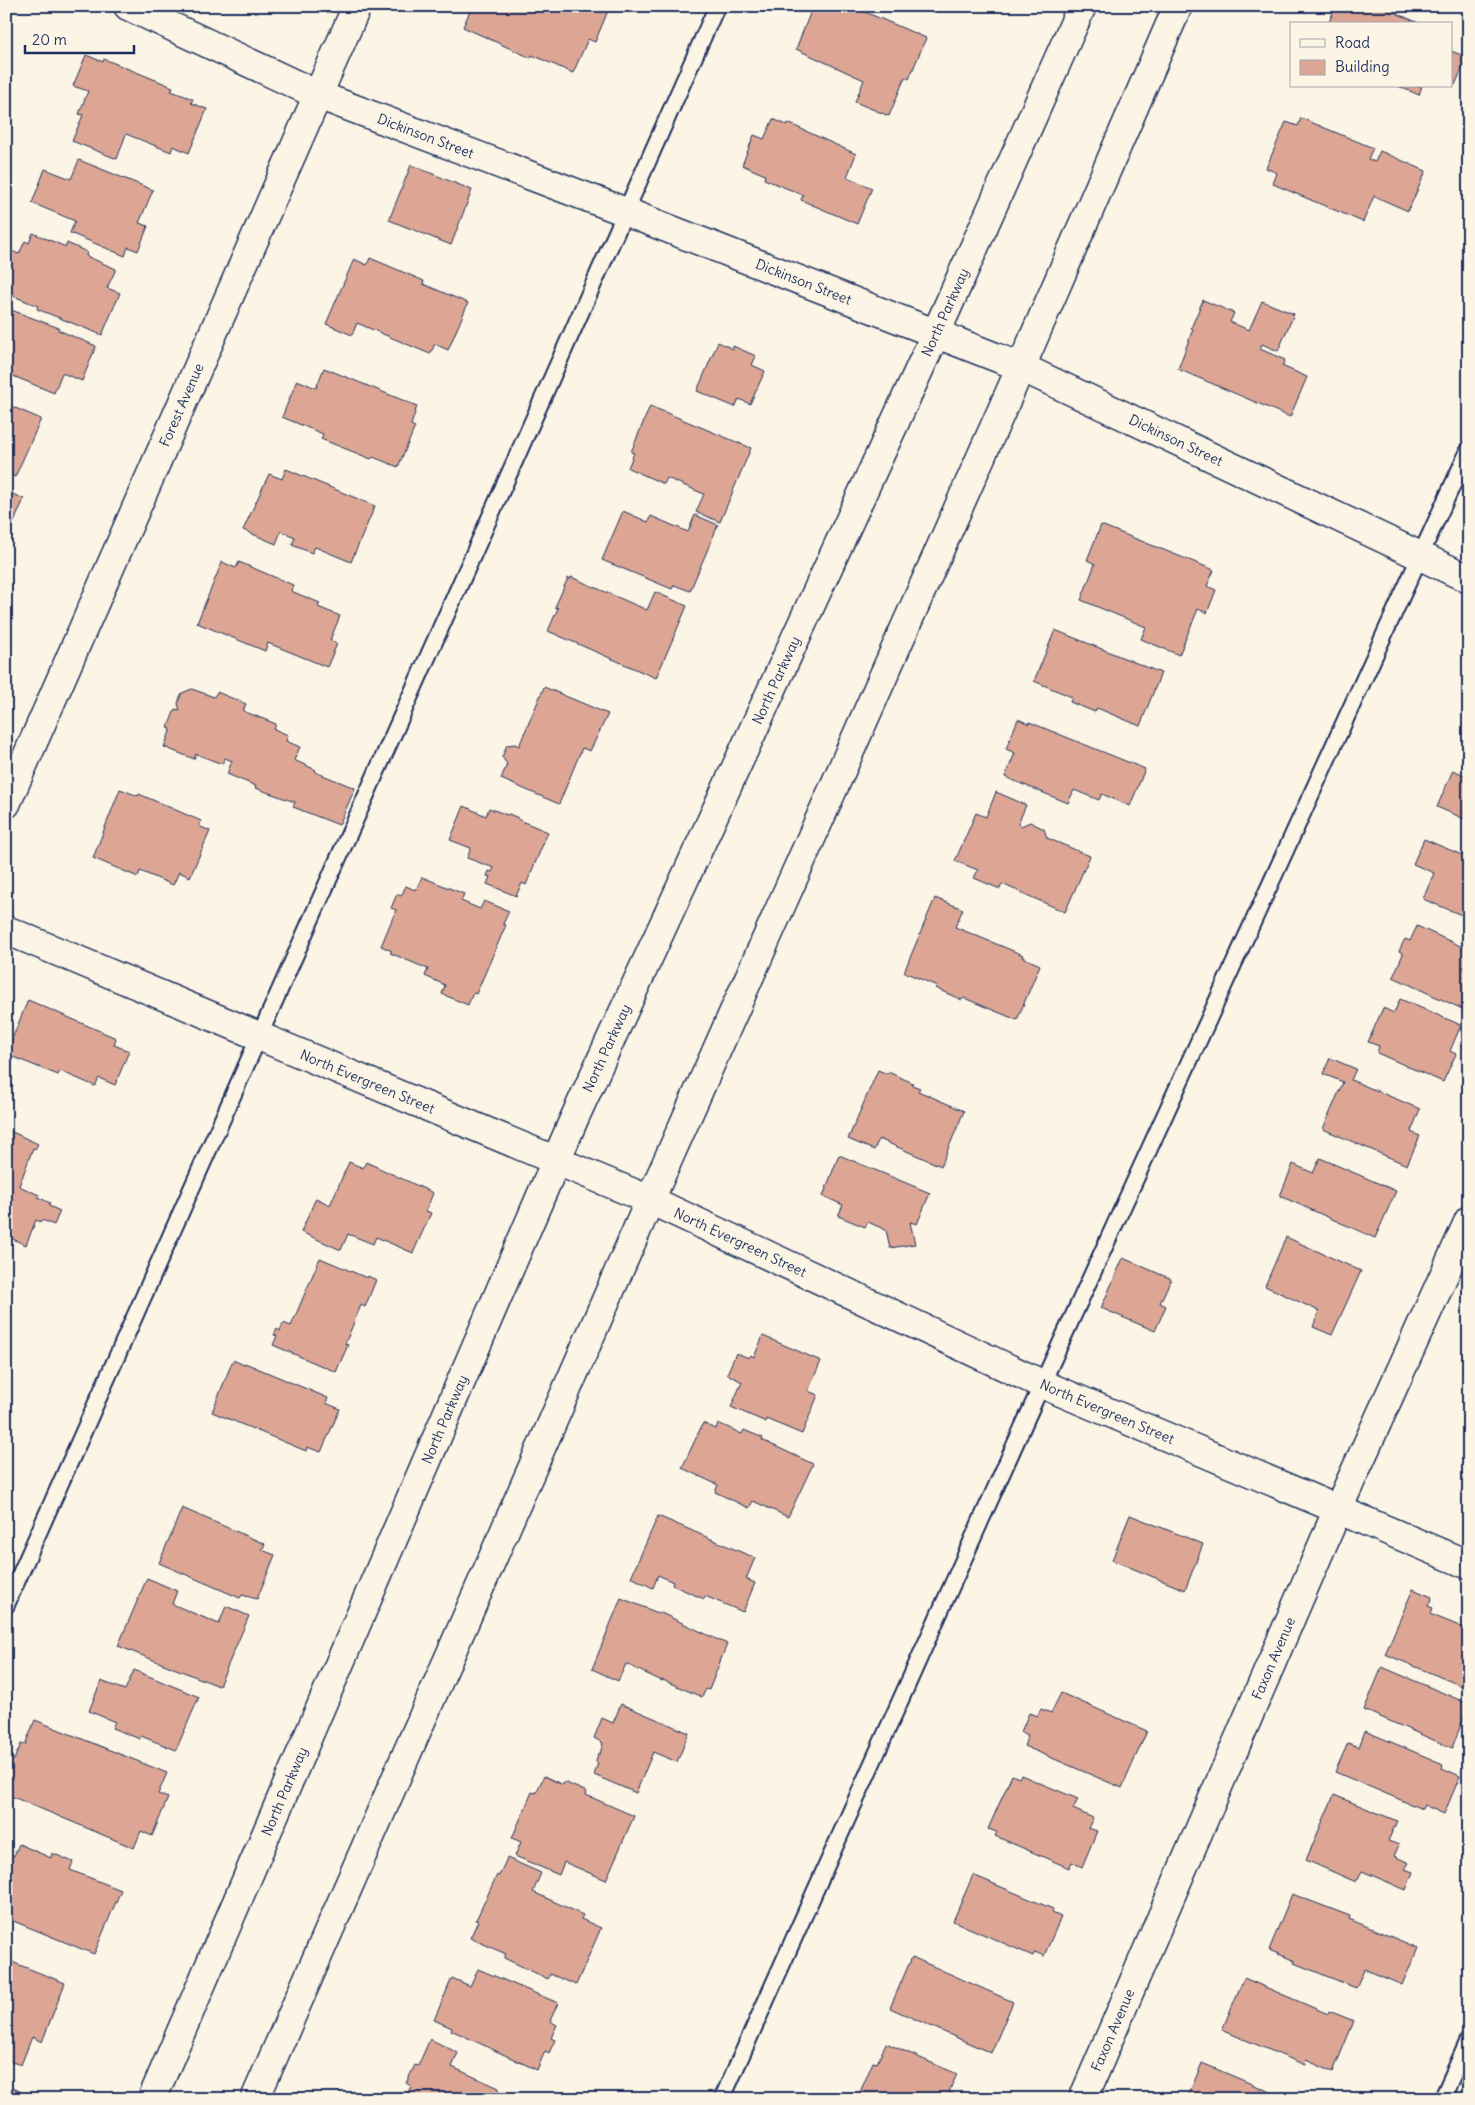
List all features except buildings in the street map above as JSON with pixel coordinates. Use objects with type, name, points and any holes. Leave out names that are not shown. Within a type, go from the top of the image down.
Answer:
[{"type":"street","name":"Dickinson Street","points":[[128,6],[318,95],[626,212],[1021,366],[1469,578]]},
{"type":"street","name":"Forest Avenue","points":[[6,804],[357,6]]},
{"type":"street","name":"North Parkway","points":[[152,2099],[556,1162],[936,333],[1082,6]]},
{"type":"street","points":[[255,2099],[650,1200],[1021,366],[1178,6]]},
{"type":"street","name":"North Evergreen Street","points":[[6,930],[650,1200],[1042,1384],[1469,1565]]},
{"type":"street","name":"Faxon Avenue","points":[[1083,2099],[1338,1509],[1469,1220]]},
{"type":"lane","points":[[6,1606],[717,6]]},
{"type":"lane","points":[[722,2099],[1042,1384],[1469,449]]},
{"type":"lane","points":[[1442,2099],[1469,2039]]}]
